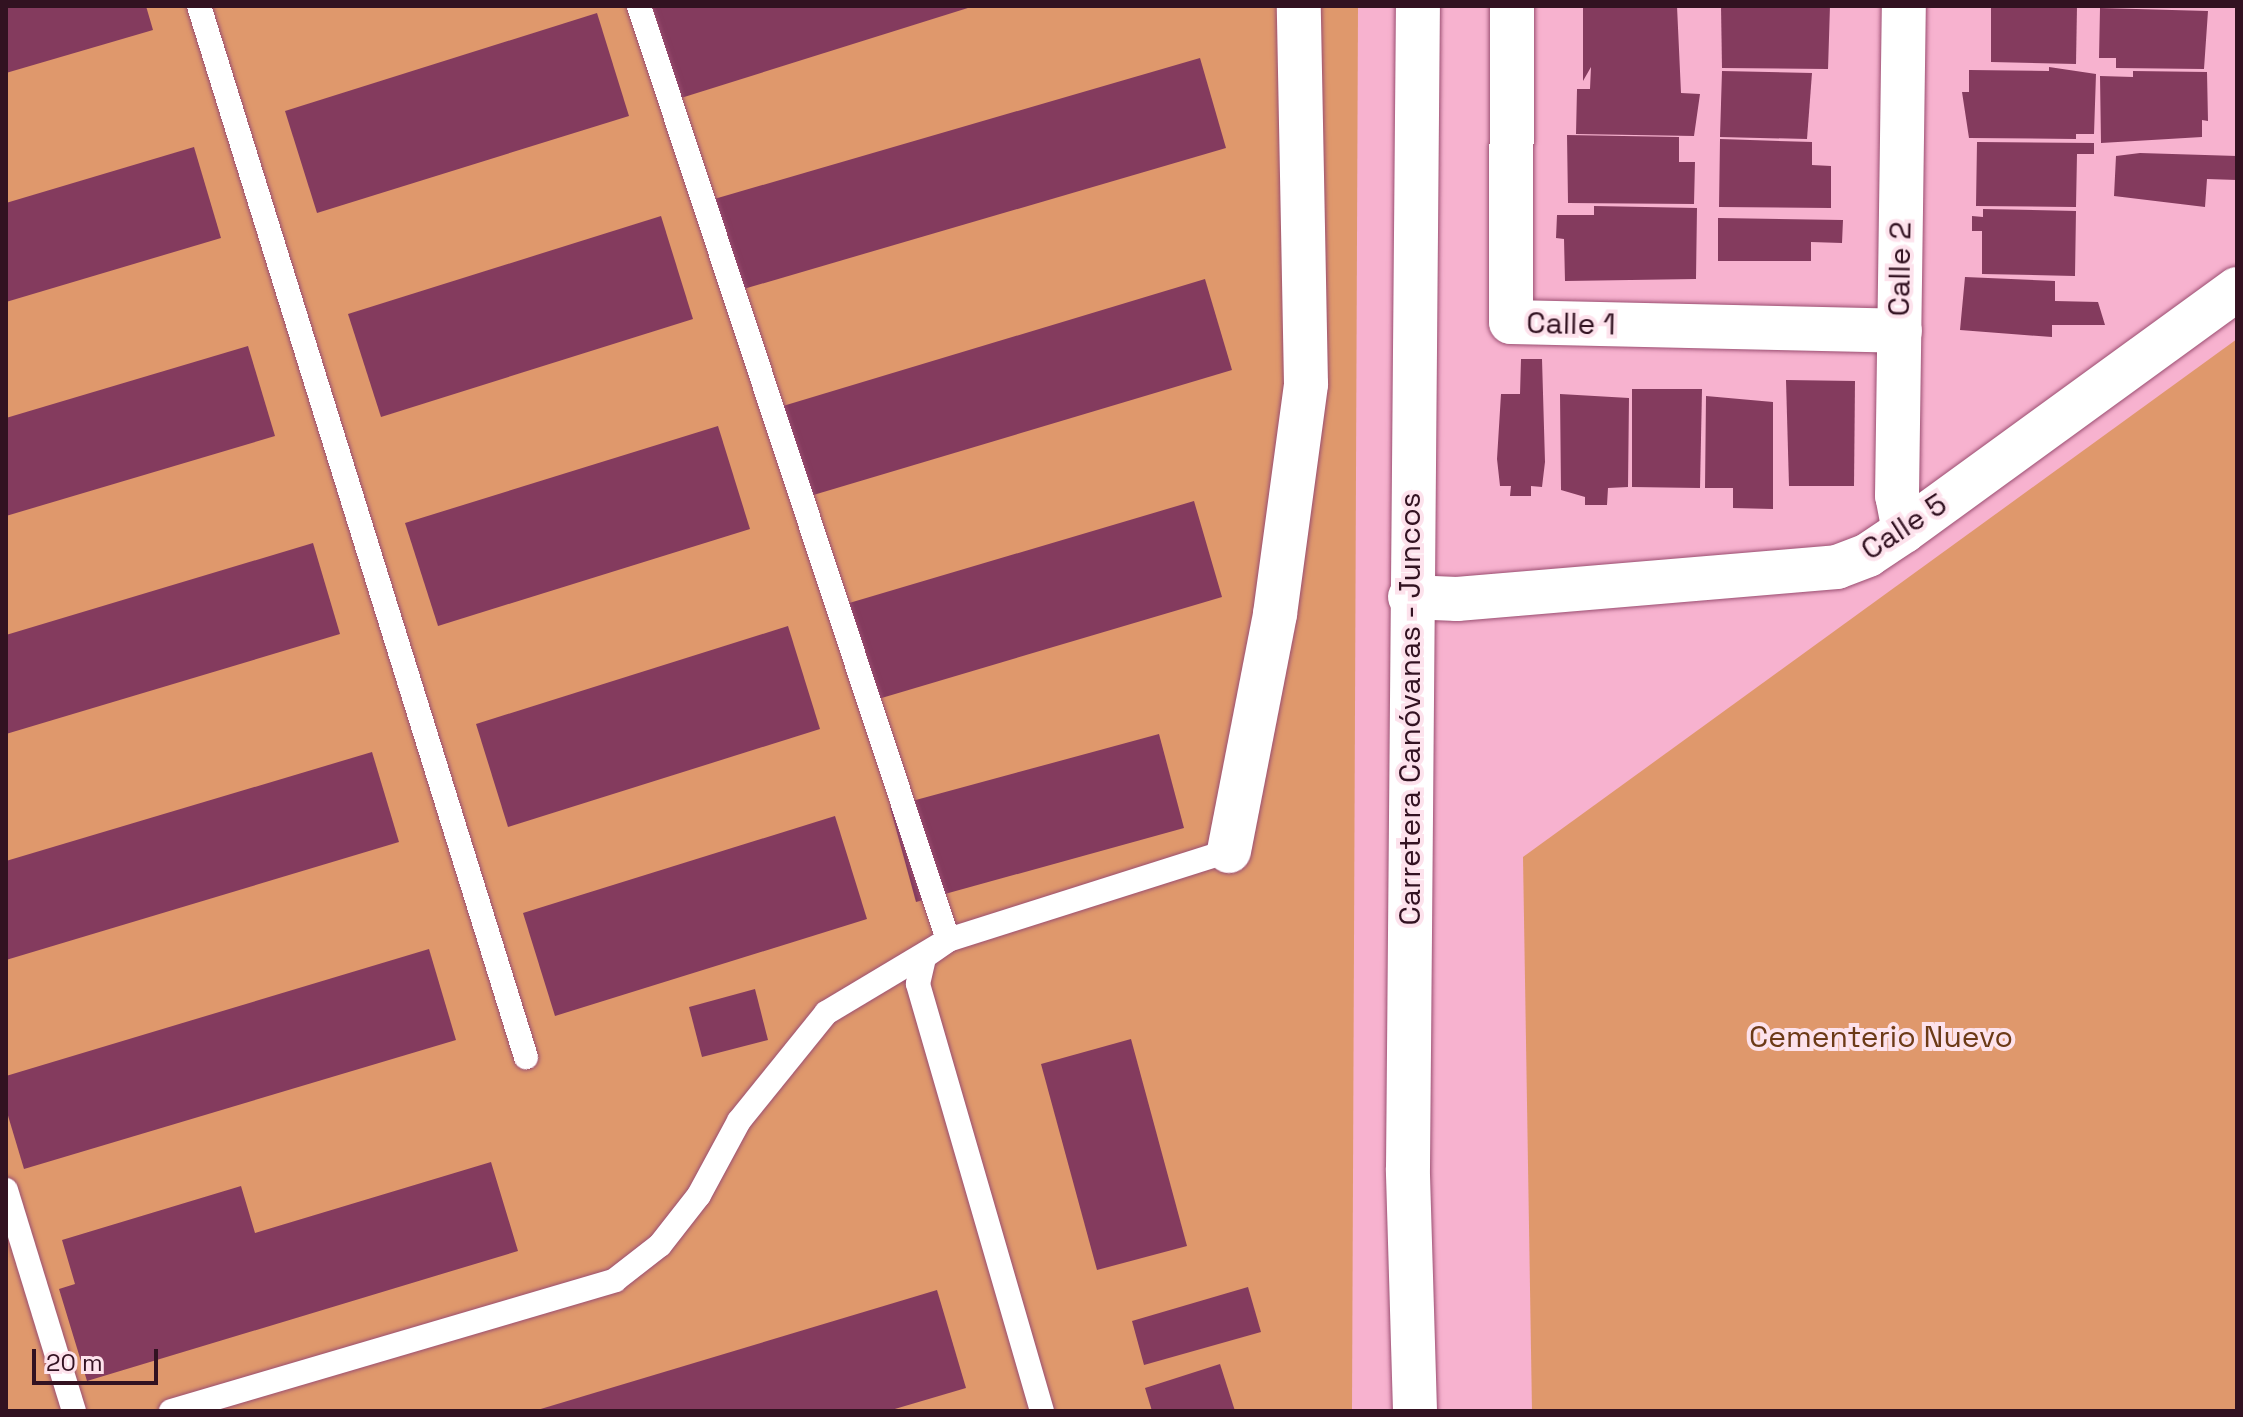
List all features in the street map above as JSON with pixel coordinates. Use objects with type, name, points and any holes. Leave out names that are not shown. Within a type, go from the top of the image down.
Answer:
[{"type":"street","points":[[1229,851],[1275,614],[1306,384],[1299,6]]},
{"type":"street","name":"Carretera Canóvanas - Juncos","points":[[1415,1411],[1408,1168],[1410,597],[1418,6]]},
{"type":"street","name":"Calle 1","points":[[1512,6],[1511,322],[1900,331]]},
{"type":"street","name":"Calle 2","points":[[1904,6],[1897,496],[1904,531]]},
{"type":"street","name":"Calle 5","points":[[1410,597],[1457,599],[1806,571],[1868,555],[2237,289]]},
{"type":"lane","points":[[199,6],[526,1057]]},
{"type":"lane","points":[[639,6],[948,940]]},
{"type":"lane","points":[[171,1411],[615,1280],[660,1245],[699,1195],[739,1121],[826,1013],[948,940],[1229,851]]},
{"type":"lane","points":[[948,940],[924,957],[918,984],[1042,1411]]},
{"type":"lane","points":[[6,1190],[74,1411]]},
{"type":"green space","points":[[6,6],[1358,6],[1352,1411],[6,1411]]},
{"type":"green space","name":"Cementerio Nuevo","points":[[2237,339],[2237,1411],[1532,1411],[1523,857]]},
{"type":"building","points":[[6,6],[146,6],[153,30],[6,73]]},
{"type":"building","points":[[652,6],[971,6],[971,7],[681,98]]},
{"type":"building","points":[[1583,6],[1677,6],[1681,93],[1700,94],[1694,136],[1576,134],[1577,89],[1590,89],[1591,67],[1583,81]]},
{"type":"building","points":[[1721,6],[1830,6],[1828,69],[1722,68]]},
{"type":"building","points":[[1991,6],[2077,6],[2076,64],[1991,62]]},
{"type":"building","points":[[2100,8],[2208,11],[2204,69],[2116,68],[2116,58],[2099,58]]},
{"type":"building","points":[[597,13],[629,116],[317,213],[285,111]]},
{"type":"building","points":[[1200,58],[1226,148],[730,293],[704,202]]},
{"type":"building","points":[[2049,67],[2096,74],[2094,134],[2076,134],[2076,139],[1969,138],[1962,92],[1969,92],[1969,70],[2049,71]]},
{"type":"building","points":[[1722,71],[1812,73],[1807,139],[1720,137]]},
{"type":"building","points":[[2133,71],[2207,72],[2208,121],[2202,120],[2202,137],[2101,143],[2100,76],[2133,77]]},
{"type":"building","points":[[1567,135],[1679,137],[1679,162],[1695,162],[1694,204],[1568,203]]},
{"type":"building","points":[[1720,139],[1812,142],[1812,165],[1831,166],[1831,208],[1719,207]]},
{"type":"building","points":[[1977,142],[2094,143],[2094,154],[2077,154],[2076,207],[1976,206]]},
{"type":"building","points":[[194,147],[221,238],[6,302],[6,203]]},
{"type":"building","points":[[2140,153],[2237,156],[2237,180],[2207,179],[2205,207],[2114,196],[2116,156]]},
{"type":"building","points":[[1594,206],[1697,208],[1696,279],[1565,281],[1564,239],[1556,238],[1557,215],[1594,215]]},
{"type":"building","points":[[1983,209],[2076,211],[2075,276],[1982,274],[1982,231],[1972,231],[1972,216],[1983,217]]},
{"type":"building","points":[[661,216],[693,319],[381,417],[348,314]]},
{"type":"building","points":[[1718,218],[1843,220],[1842,243],[1811,242],[1811,261],[1718,261]]},
{"type":"building","points":[[1965,277],[2055,281],[2055,301],[2098,302],[2105,325],[2052,325],[2052,337],[1960,330]]},
{"type":"building","points":[[1205,279],[1232,370],[800,499],[773,409]]},
{"type":"building","points":[[248,346],[275,436],[6,516],[6,418]]},
{"type":"building","points":[[1521,359],[1542,359],[1545,462],[1542,487],[1531,486],[1531,496],[1510,496],[1511,486],[1500,486],[1497,459],[1501,394],[1520,394]]},
{"type":"building","points":[[1786,380],[1855,381],[1854,486],[1789,486]]},
{"type":"building","points":[[1632,389],[1702,389],[1700,488],[1632,487]]},
{"type":"building","points":[[1560,394],[1629,398],[1628,487],[1608,488],[1607,505],[1585,505],[1585,497],[1561,490]]},
{"type":"building","points":[[1706,396],[1773,402],[1773,509],[1733,508],[1733,488],[1705,488]]},
{"type":"building","points":[[718,426],[750,529],[438,626],[405,523]]},
{"type":"building","points":[[1194,501],[1222,597],[858,705],[829,609]]},
{"type":"building","points":[[313,543],[340,634],[6,734],[6,635]]},
{"type":"building","points":[[788,626],[820,729],[508,827],[476,724]]},
{"type":"building","points":[[1159,734],[1184,828],[916,902],[890,807]]},
{"type":"building","points":[[372,752],[399,842],[6,960],[6,861]]},
{"type":"building","points":[[835,816],[867,919],[555,1016],[523,913]]},
{"type":"building","points":[[429,949],[456,1040],[24,1169],[6,1109],[6,1076]]},
{"type":"building","points":[[755,989],[768,1040],[702,1057],[689,1007]]},
{"type":"building","points":[[1131,1039],[1187,1246],[1097,1270],[1041,1064]]},
{"type":"building","points":[[491,1162],[518,1251],[87,1381],[59,1289],[75,1284],[62,1240],[241,1186],[255,1233]]},
{"type":"building","points":[[1248,1287],[1261,1332],[1144,1365],[1132,1321]]},
{"type":"building","points":[[937,1290],[966,1388],[888,1411],[534,1411]]},
{"type":"building","points":[[1220,1364],[1235,1411],[1152,1411],[1145,1388]]}]
